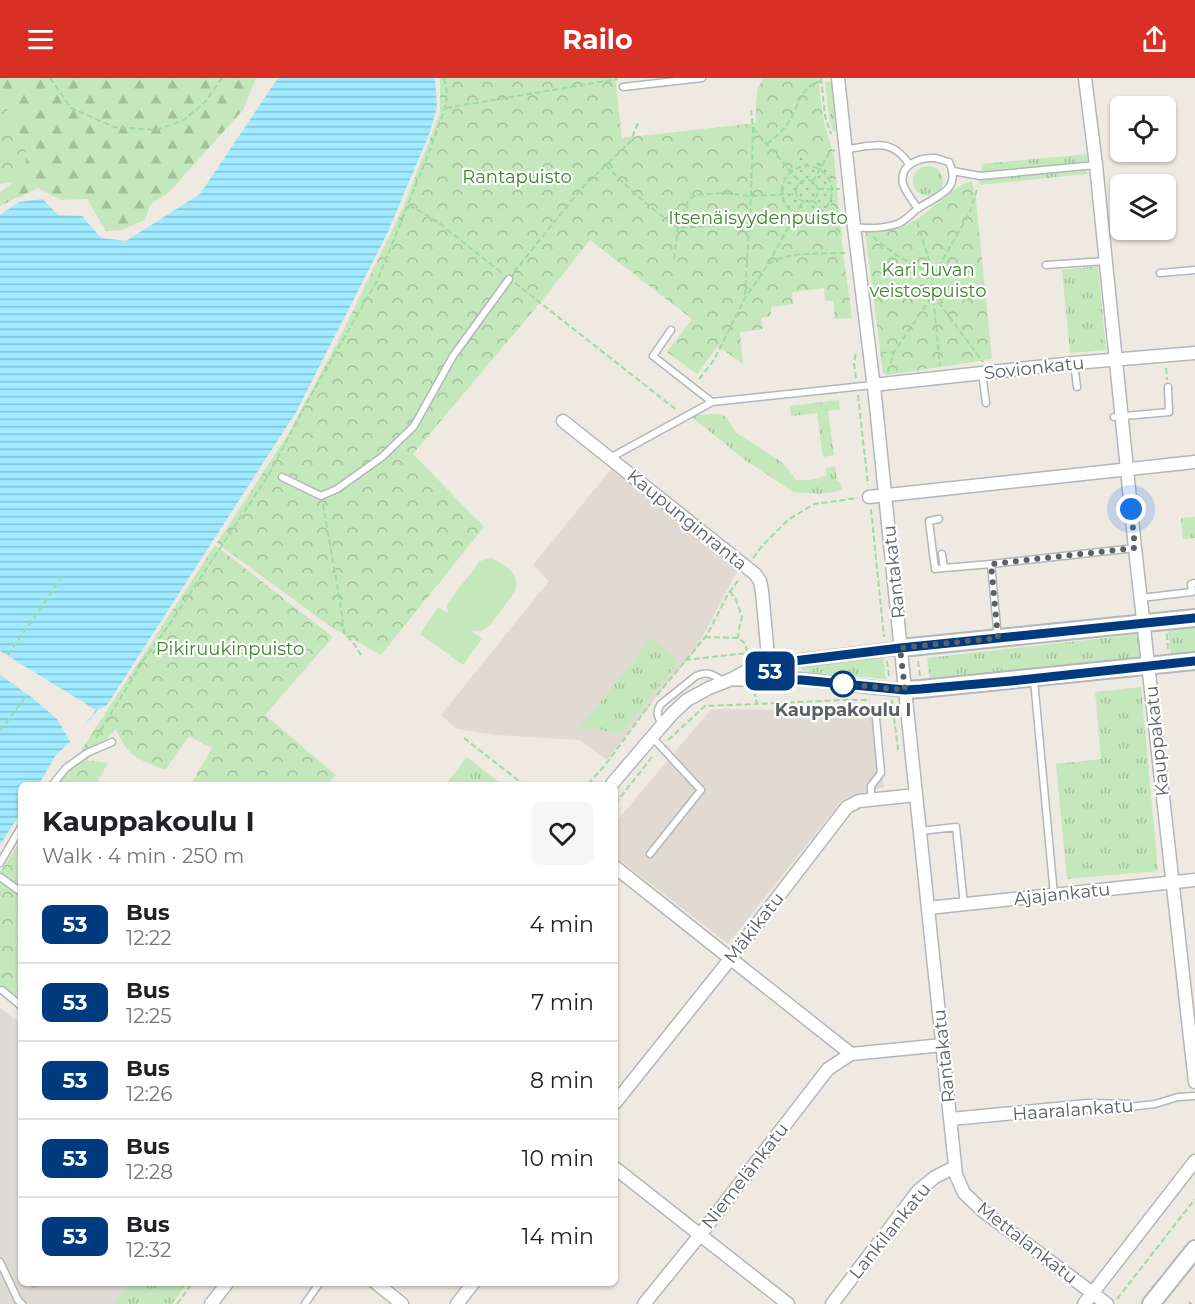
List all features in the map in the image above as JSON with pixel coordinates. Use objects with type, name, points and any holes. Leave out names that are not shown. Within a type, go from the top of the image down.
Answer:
[{"type":"street","name":"Rantakatu","points":[[838,78],[841,150],[858,227],[886,495],[913,690],[916,795],[956,1171]]},
{"type":"street","name":"Kauppakatu","points":[[1085,78],[1116,360],[1117,417],[1127,470],[1195,1082]]},
{"type":"street","name":"Sovionkatu","points":[[873,385],[984,370],[1195,353]]},
{"type":"street","name":"Kaupunginranta","points":[[563,421],[755,574],[760,581],[762,591],[770,679]]},
{"type":"street","points":[[869,497],[1195,462]]},
{"type":"street","points":[[614,782],[662,725],[687,700],[727,681],[751,675],[769,664],[908,647],[1195,618]]},
{"type":"street","points":[[751,675],[770,679],[913,690],[1195,661]]},
{"type":"street","name":"Mäkikatu","points":[[618,1099],[731,958],[847,807],[859,801],[916,795]]},
{"type":"street","points":[[618,869],[851,1054],[943,1045]]},
{"type":"street","name":"Ajajankatu","points":[[928,908],[1195,880]]},
{"type":"street","name":"Niemelänkatu","points":[[644,1304],[828,1069],[851,1054]]},
{"type":"street","name":"Haaralankatu","points":[[951,1119],[1088,1106],[1129,1107]]},
{"type":"street","points":[[1084,1304],[1195,1161]]},
{"type":"street","points":[[618,1170],[788,1304]]},
{"type":"street","name":"Mettalankatu","points":[[956,1171],[964,1193],[983,1211],[1107,1304]]},
{"type":"street","name":"Lankilankatu","points":[[832,1304],[918,1191],[935,1177],[956,1171]]},
{"type":"street","points":[[1151,1304],[1195,1249]]},
{"type":"street","points":[[211,1304],[225,1286]]},
{"type":"street","points":[[380,1286],[402,1304]]},
{"type":"street","points":[[457,1304],[471,1286]]},
{"type":"lane","points":[[623,87],[702,78]]},
{"type":"lane","points":[[841,150],[888,145],[902,154],[909,164]]},
{"type":"lane","points":[[858,227],[900,223],[938,198],[952,183],[953,171],[949,162],[935,158],[921,160],[909,164],[903,172],[903,182],[916,211]]},
{"type":"lane","points":[[953,171],[980,176],[1096,165]]},
{"type":"lane","points":[[1046,265],[1106,261]]},
{"type":"lane","points":[[1160,273],[1195,270]]},
{"type":"lane","points":[[282,477],[321,496],[337,489],[382,457],[414,426],[453,356],[509,279]]},
{"type":"lane","points":[[671,330],[653,356],[712,402]]},
{"type":"lane","points":[[1074,363],[1077,387]]},
{"type":"lane","points":[[984,370],[986,403]]},
{"type":"lane","points":[[610,458],[712,402],[873,385]]},
{"type":"lane","points":[[1117,417],[1169,412],[1168,387]]},
{"type":"lane","points":[[939,519],[929,521],[935,569],[1042,562],[1135,548]]},
{"type":"lane","points":[[942,554],[944,568]]},
{"type":"lane","points":[[991,564],[998,638]]},
{"type":"lane","points":[[1140,598],[1192,592],[1192,582]]},
{"type":"lane","points":[[1034,678],[1054,895]]},
{"type":"lane","points":[[871,799],[871,786],[881,773],[876,718]]},
{"type":"lane","points":[[650,854],[701,790],[652,737]]},
{"type":"lane","points":[[55,782],[66,768],[87,753],[112,742]]},
{"type":"lane","points":[[920,831],[956,827],[964,904]]},
{"type":"lane","points":[[0,863],[18,832]]},
{"type":"lane","points":[[0,877],[18,890]]},
{"type":"lane","points":[[0,990],[18,1003]]},
{"type":"lane","name":"Haaralankatu","points":[[1129,1107],[1155,1104],[1178,1097],[1195,1096]]},
{"type":"lane","points":[[0,1262],[22,1304]]},
{"type":"lane","points":[[305,1304],[317,1286]]},
{"type":"path","points":[[50,78],[71,108],[114,127],[156,130],[184,120],[205,102],[222,78]]},
{"type":"path","points":[[87,753],[143,661],[268,476],[307,402],[378,279],[445,108],[447,92],[444,78]]},
{"type":"path","points":[[445,108],[614,79]]},
{"type":"path","points":[[767,144],[789,121],[808,87],[821,81]]},
{"type":"path","points":[[745,298],[751,196],[753,128],[751,110]]},
{"type":"path","points":[[509,279],[580,189],[630,142],[638,123]]},
{"type":"path","points":[[753,128],[800,182]]},
{"type":"path","points":[[813,181],[829,153],[841,150]]},
{"type":"path","points":[[606,165],[648,206],[678,228],[749,223]]},
{"type":"path","points":[[813,166],[826,174],[833,189],[832,197],[823,211],[810,216],[796,214],[785,203],[782,186],[785,178],[791,172],[797,168],[813,166]]},
{"type":"path","points":[[933,275],[970,212],[980,176]]},
{"type":"path","points":[[813,181],[818,189],[817,195],[813,200],[803,201],[797,194],[800,182],[813,181]]},
{"type":"path","points":[[818,189],[841,189]]},
{"type":"path","points":[[674,259],[678,228],[688,201],[695,195],[797,194]]},
{"type":"path","points":[[813,200],[845,237]]},
{"type":"path","points":[[693,387],[714,360],[745,298],[767,266],[803,201]]},
{"type":"path","points":[[408,205],[438,222],[685,417]]},
{"type":"path","points":[[916,211],[933,275],[931,291],[984,370]]},
{"type":"path","points":[[858,227],[899,257],[933,275]]},
{"type":"path","points":[[767,266],[775,260],[791,256],[848,253]]},
{"type":"path","points":[[870,299],[931,291]]},
{"type":"path","points":[[882,366],[886,376],[894,352],[933,295]]},
{"type":"path","points":[[933,295],[940,371]]},
{"type":"path","points":[[1166,356],[1168,387]]},
{"type":"path","points":[[321,496],[344,633],[363,658]]},
{"type":"path","points":[[590,782],[606,764],[666,682],[705,637],[730,591],[763,544],[788,520],[814,504],[869,497]]},
{"type":"path","points":[[8,655],[62,577]]},
{"type":"path","points":[[730,591],[736,600],[742,618],[738,638]]},
{"type":"path","points":[[1166,621],[1169,664]]},
{"type":"path","points":[[705,637],[738,638],[746,643],[757,704]]},
{"type":"path","points":[[908,647],[913,690]]},
{"type":"path","points":[[0,731],[27,695]]},
{"type":"path","points":[[618,800],[661,747],[705,706],[872,700]]},
{"type":"path","points":[[464,738],[520,782]]},
{"type":"path","points":[[1113,1304],[1195,1199]]},
{"type":"path","points":[[177,1304],[190,1286]]},
{"type":"shaded area","points":[[612,468],[738,569],[695,651],[607,760],[580,740],[496,735],[457,729],[441,715],[549,581],[533,565]]},
{"type":"shaded area","points":[[711,709],[872,711],[884,787],[843,799],[728,944],[618,858],[618,819]]},
{"type":"shaded area","points":[[0,1008],[18,1022],[18,1286],[129,1286],[114,1304],[0,1304]]},
{"type":"green space","points":[[0,78],[256,78],[243,110],[170,191],[150,205],[145,220],[122,230],[106,231],[87,199],[61,200],[38,188],[0,206],[0,193],[25,172],[26,146],[11,115],[0,101]]},
{"type":"green space","name":"Rantapuisto","points":[[440,78],[615,78],[622,138],[756,123],[758,87],[764,78],[818,78],[823,118],[834,157],[852,318],[835,319],[833,301],[825,301],[824,288],[792,292],[793,304],[771,307],[771,316],[761,318],[763,329],[740,332],[743,364],[718,346],[697,374],[667,352],[692,319],[590,240],[413,454],[484,527],[381,655],[331,627],[217,543],[289,433],[338,341],[403,208],[440,113]]},
{"type":"green space","points":[[825,82],[831,82],[836,131],[833,132],[829,117]]},
{"type":"green space","points":[[0,100],[11,115],[26,146],[25,172],[13,182],[0,184]]},
{"type":"green space","points":[[1088,154],[1087,174],[979,185],[982,164]]},
{"type":"green space","points":[[799,157],[809,157],[810,161],[825,168],[835,183],[835,197],[828,209],[816,218],[816,225],[807,225],[806,220],[795,217],[788,211],[784,213],[778,208],[783,203],[780,195],[781,185],[778,183],[780,177],[784,178],[799,163]]},
{"type":"green space","points":[[928,166],[938,171],[943,181],[938,191],[928,196],[918,191],[913,181],[918,171]]},
{"type":"green space","name":"Kari Juvan veistospuisto","points":[[972,181],[976,200],[992,359],[887,375],[883,373],[865,231],[902,227],[918,219],[959,186]]},
{"type":"green space","points":[[1098,266],[1106,350],[1070,353],[1062,270]]},
{"type":"green space","points":[[839,400],[840,410],[828,411],[834,455],[823,457],[817,413],[791,416],[790,406]]},
{"type":"green space","points":[[718,414],[726,417],[736,433],[786,466],[796,480],[810,480],[826,476],[826,468],[835,467],[837,481],[841,483],[842,489],[820,494],[793,492],[745,460],[693,418],[695,415]]},
{"type":"green space","points":[[1195,517],[1195,538],[1183,539],[1181,518]]},
{"type":"green space","name":"Pikiruukinpuisto","points":[[215,545],[333,637],[265,715],[336,775],[330,782],[192,782],[212,748],[189,736],[165,770],[134,756],[125,746],[116,729],[87,760],[108,763],[97,782],[60,782]]},
{"type":"green space","points":[[491,558],[514,575],[515,591],[491,624],[481,631],[471,630],[482,639],[463,665],[420,634],[438,607],[448,614],[447,605],[450,600],[480,561]]},
{"type":"green space","points":[[1195,626],[1195,653],[1171,656],[1168,629]]},
{"type":"green space","points":[[1140,634],[1142,657],[930,682],[927,658]]},
{"type":"green space","points":[[651,638],[679,661],[621,734],[615,735],[598,728],[579,729]]},
{"type":"green space","points":[[883,657],[886,679],[806,672],[801,667],[805,664]]},
{"type":"green space","points":[[1141,687],[1158,871],[1067,879],[1056,764],[1101,759],[1095,692]]},
{"type":"green space","points":[[467,757],[498,782],[448,782]]},
{"type":"green space","points":[[18,845],[18,999],[0,990],[0,872]]},
{"type":"green space","points":[[129,1286],[185,1286],[172,1304],[114,1304]]},
{"type":"water","points":[[278,78],[435,78],[437,107],[430,132],[387,234],[296,412],[107,705],[98,710],[56,755],[40,782],[18,782],[18,817],[0,845],[0,215],[19,202],[43,199],[58,215],[82,216],[101,238],[126,241],[200,194]]},
{"type":"pier","points":[[0,651],[96,710],[71,743],[57,719],[0,675]]},
{"type":"railway","points":[[1190,1304],[1195,1297]]},
{"type":"bus line","name":"53","points":[[1195,618],[900,648],[769,664],[770,679],[905,690],[1195,661]]},
{"type":"place","name":"Kauppakoulu I","points":[[843,684]]},
{"type":"route","points":[[843,684],[905,690],[900,648],[998,638],[991,564],[1135,548],[1131,509]]},
{"type":"park label","name":"Itsenäisyydenpuisto","points":[[758,218]]}]
